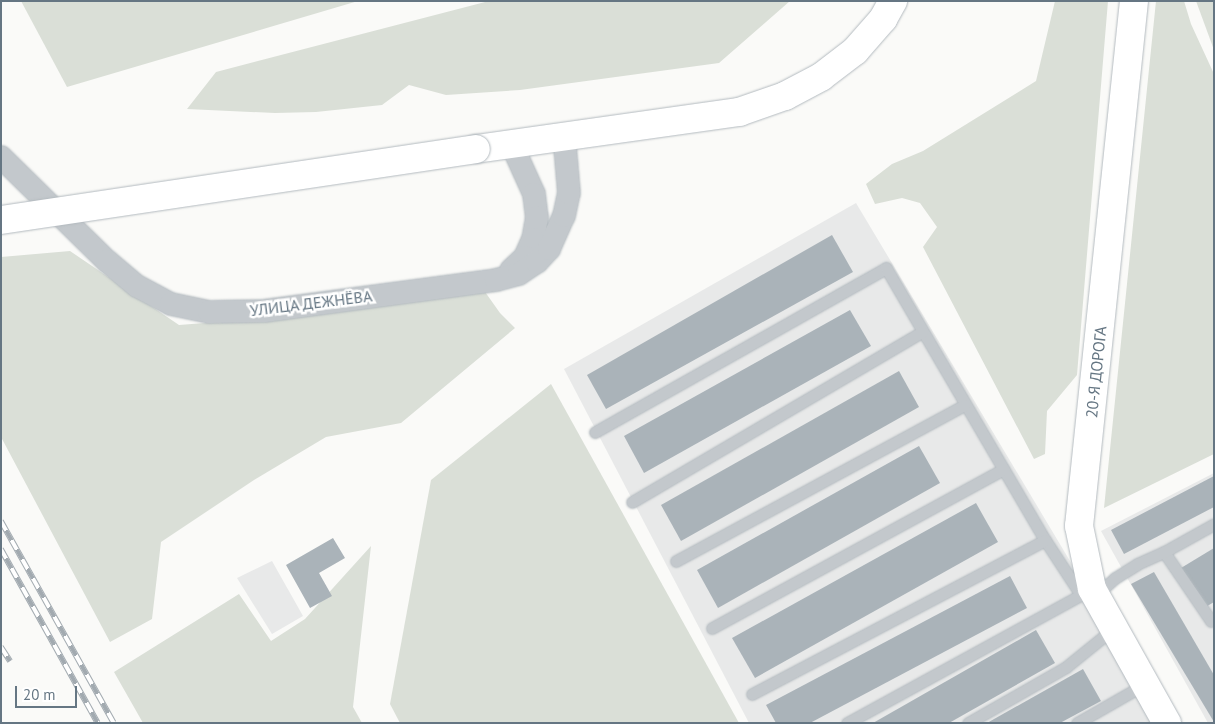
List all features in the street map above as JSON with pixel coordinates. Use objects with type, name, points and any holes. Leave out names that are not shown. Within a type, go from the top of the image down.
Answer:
[{"type":"main road","points":[[1,220],[564,135],[739,112],[785,96],[821,77],[855,50],[883,19],[893,1]]},
{"type":"main road","name":"20-Я ДОРОГА","points":[[1134,1],[1080,526],[1089,593],[1114,628],[1167,723]]},
{"type":"street","name":"УЛИЦА ДЕЖНЁВА","points":[[1,157],[107,261],[137,286],[171,304],[209,312],[264,311],[496,280],[519,274],[537,262],[549,249],[564,216],[569,193],[564,135]]},
{"type":"street","points":[[496,280],[514,268],[525,257],[534,239],[537,217],[534,194],[512,144]]},
{"type":"lane","points":[[595,432],[886,268],[1045,540],[1089,593]]},
{"type":"lane","points":[[632,502],[922,332]]},
{"type":"lane","points":[[676,561],[965,405]]},
{"type":"lane","points":[[712,628],[1004,469]]},
{"type":"lane","points":[[847,723],[1089,593],[1137,564],[1164,552],[1214,524]]},
{"type":"lane","points":[[752,694],[1045,540]]},
{"type":"lane","points":[[1164,552],[1213,622]]},
{"type":"lane","points":[[968,723],[1066,667],[1114,628]]},
{"type":"lane","points":[[1077,723],[1146,684]]},
{"type":"shaded area","points":[[21,1],[358,1],[67,87]]},
{"type":"shaded area","points":[[489,1],[790,1],[719,63],[520,90],[446,95],[409,85],[382,105],[316,112],[275,113],[187,109],[216,72]]},
{"type":"shaded area","points":[[1055,1],[1108,1],[1077,375],[1047,411],[1045,454],[1034,459],[923,247],[937,227],[920,203],[902,198],[875,204],[866,184],[892,164],[923,151],[1036,81]]},
{"type":"shaded area","points":[[1156,1],[1184,1],[1191,24],[1214,74],[1214,454],[1104,508]]},
{"type":"shaded area","points":[[1196,1],[1214,1],[1214,50]]},
{"type":"shaded area","points":[[856,203],[1079,576],[1160,723],[749,723],[564,369]]},
{"type":"shaded area","points":[[70,251],[179,325],[330,313],[483,289],[500,313],[515,328],[401,423],[326,437],[254,480],[161,542],[152,619],[110,642],[1,437],[1,257]]},
{"type":"shaded area","points":[[551,384],[739,723],[400,723],[390,704],[431,480]]},
{"type":"shaded area","points":[[1214,473],[1214,723],[1208,723],[1101,531]]},
{"type":"shaded area","points":[[371,546],[353,707],[362,723],[143,723],[114,672],[239,594],[271,641],[305,619]]},
{"type":"shaded area","points":[[272,561],[303,616],[272,634],[237,578]]},
{"type":"building","points":[[832,235],[853,272],[606,409],[587,375]]},
{"type":"building","points":[[850,310],[871,346],[644,473],[624,436]]},
{"type":"building","points":[[899,371],[919,407],[681,541],[661,505]]},
{"type":"building","points":[[919,446],[940,483],[718,608],[697,570]]},
{"type":"building","points":[[1214,476],[1214,507],[1124,554],[1111,530]]},
{"type":"building","points":[[976,503],[998,542],[755,678],[732,638]]},
{"type":"building","points":[[333,538],[345,558],[319,573],[332,596],[310,608],[286,565]]},
{"type":"building","points":[[1214,548],[1214,602],[1204,608],[1181,568]]},
{"type":"building","points":[[1154,572],[1214,675],[1214,722],[1131,584]]},
{"type":"building","points":[[1010,576],[1027,608],[810,723],[776,723],[766,705]]},
{"type":"building","points":[[1036,630],[1055,663],[949,723],[873,723]]},
{"type":"building","points":[[1083,669],[1101,701],[1060,723],[987,723]]},
{"type":"railway","points":[[1,521],[114,723]]},
{"type":"railway","points":[[1,549],[98,723]]},
{"type":"railway","points":[[1,647],[10,661]]}]
